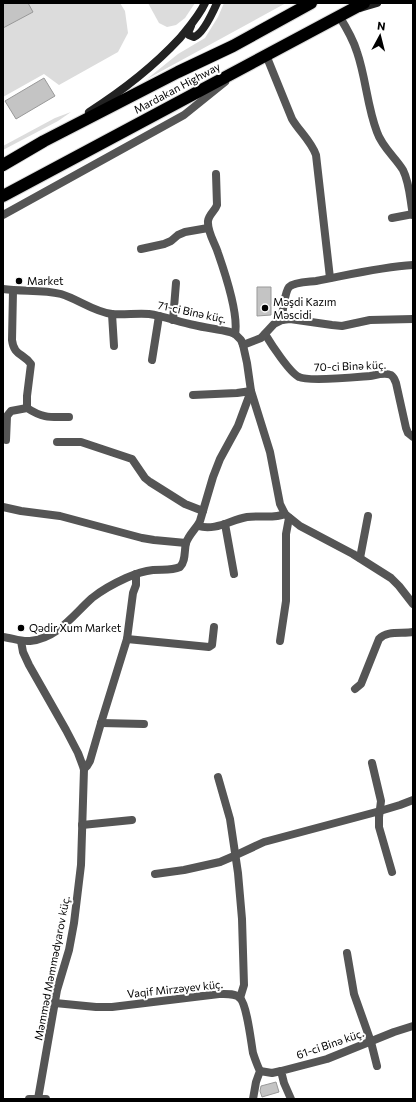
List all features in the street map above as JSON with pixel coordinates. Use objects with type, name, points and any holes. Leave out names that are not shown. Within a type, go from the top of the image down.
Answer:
[{"type":"highway","name":"Mardakan Highway","points":[[3,165],[44,141],[178,72],[233,46],[310,3]]},
{"type":"highway","name":"Mardakan Highway","points":[[3,196],[364,3]]},
{"type":"main road","points":[[44,141],[131,83],[163,55],[191,25],[205,3]]},
{"type":"main road","points":[[191,25],[188,33],[191,37],[196,36],[208,21],[217,3]]},
{"type":"main road","points":[[344,14],[377,3]]},
{"type":"street","points":[[344,14],[358,52],[377,133],[384,146],[399,164],[406,178],[413,215],[392,218]]},
{"type":"street","points":[[266,55],[292,119],[314,149],[316,155],[330,278]]},
{"type":"street","points":[[3,215],[184,115],[242,69]]},
{"type":"street","points":[[216,174],[217,205],[216,209],[210,214],[208,219],[208,228],[218,252],[229,289],[236,324],[235,334]]},
{"type":"street","points":[[141,249],[164,244],[184,232],[208,228]]},
{"type":"street","points":[[282,320],[287,291],[289,287],[294,284],[390,266],[413,264]]},
{"type":"street","points":[[174,320],[176,283]]},
{"type":"street","name":"71-ci Binə küç.","points":[[3,289],[12,291],[50,292],[67,296],[95,309],[112,314],[159,316],[192,325],[224,330],[235,334],[243,345]]},
{"type":"street","points":[[12,291],[13,347],[31,364],[27,396],[28,408],[37,415],[48,417],[70,417]]},
{"type":"street","points":[[112,314],[114,346]]},
{"type":"street","points":[[152,360],[159,316]]},
{"type":"street","points":[[413,319],[370,320],[342,326],[290,319],[282,320],[268,328],[261,338],[243,345],[251,391],[270,452],[280,504],[287,516],[306,529],[342,547],[391,578],[413,604]]},
{"type":"street","name":"70-ci Binə küç.","points":[[265,334],[276,352],[294,374],[300,378],[312,379],[362,377],[386,374],[391,375],[396,383],[406,428],[408,433],[413,437]]},
{"type":"street","points":[[193,395],[237,394],[251,391]]},
{"type":"street","points":[[3,636],[21,641],[29,641],[48,636],[63,627],[93,597],[127,577],[153,570],[172,570],[180,567],[183,562],[186,543],[189,536],[198,526],[212,478],[220,459],[238,426],[251,391]]},
{"type":"street","points":[[6,440],[8,416],[11,411],[28,408]]},
{"type":"street","points":[[57,442],[81,442],[132,459],[145,478],[150,482],[185,504],[202,511]]},
{"type":"street","points":[[3,507],[60,516],[142,538],[186,543]]},
{"type":"street","points":[[198,526],[208,528],[246,517],[287,516]]},
{"type":"street","points":[[280,641],[286,601],[287,516]]},
{"type":"street","points":[[360,558],[368,516]]},
{"type":"street","points":[[225,524],[234,574]]},
{"type":"street","points":[[84,769],[90,761],[127,639],[133,593],[136,585],[136,574]]},
{"type":"street","points":[[127,639],[209,647],[212,645],[214,628]]},
{"type":"street","points":[[356,689],[361,684],[378,639],[382,635],[389,633],[405,634],[413,632]]},
{"type":"street","name":"Məmməd Məmmədyarov küç.","points":[[21,641],[23,652],[29,665],[66,730],[78,753],[84,769],[81,865],[74,923],[69,950],[57,990],[38,1099]]},
{"type":"street","points":[[101,723],[144,724]]},
{"type":"street","points":[[372,763],[381,805],[379,827],[392,872]]},
{"type":"street","points":[[218,777],[230,819],[239,883],[244,985],[240,998],[250,1030],[253,1054],[260,1071],[256,1082],[253,1099]]},
{"type":"street","points":[[155,874],[204,866],[234,856],[264,842],[380,811],[413,800]]},
{"type":"street","points":[[82,825],[132,820]]},
{"type":"street","points":[[347,953],[354,994],[371,1042],[377,1066]]},
{"type":"street","name":"Vaqif Mirzəyev küç.","points":[[55,1003],[112,1007],[219,994],[229,994],[240,998]]},
{"type":"street","name":"61-ci Binə küç.","points":[[260,1071],[281,1072],[327,1059],[394,1032],[413,1026]]},
{"type":"street","points":[[281,1072],[291,1099]]},
{"type":"street","points":[[29,1099],[46,1099]]},
{"type":"shaded area","points":[[3,3],[120,3],[125,11],[128,33],[118,52],[59,85],[44,74],[3,97]]},
{"type":"shaded area","points":[[148,3],[195,3],[185,18],[176,25],[167,27],[159,23]]},
{"type":"shaded area","points":[[224,3],[286,3],[147,79],[178,54],[205,38],[218,17]]},
{"type":"shaded area","points":[[71,112],[58,121],[3,150],[3,146],[55,118]]},
{"type":"building","points":[[3,3],[28,3],[33,12],[3,28]]},
{"type":"building","points":[[44,78],[55,96],[16,119],[5,101]]},
{"type":"building","points":[[257,287],[271,287],[271,315],[257,316]]},
{"type":"building","points":[[276,1082],[279,1092],[262,1097],[260,1091],[261,1086]]},
{"type":"place","name":"Market","points":[[19,281]]},
{"type":"place","name":"Məşdi Kazım Məscidi","points":[[265,308]]},
{"type":"place","name":"Qədir Xum Market","points":[[21,628]]}]
